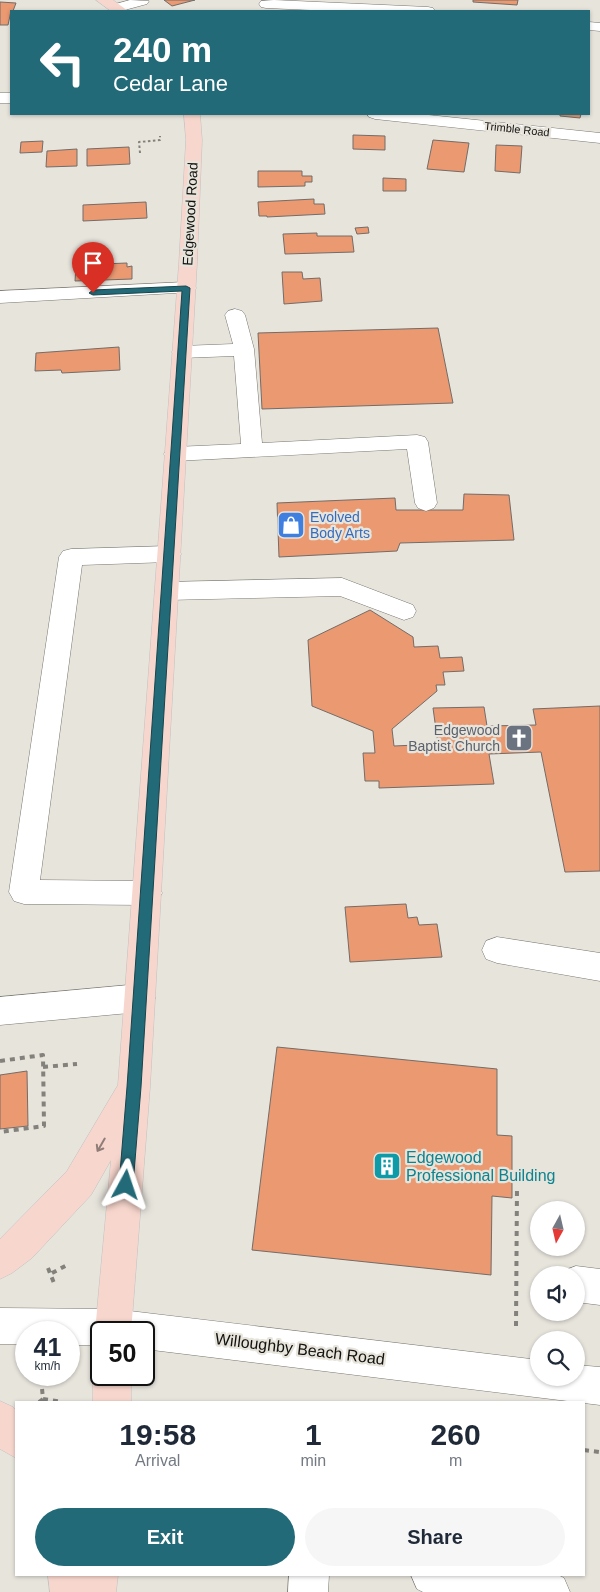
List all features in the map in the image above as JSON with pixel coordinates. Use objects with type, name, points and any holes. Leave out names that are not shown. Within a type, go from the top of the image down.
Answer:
[{"type":"main road","points":[[102,0],[119,10]]},
{"type":"main road","name":"Edgewood Road","points":[[114,1321],[134,1087],[176,454],[194,140],[192,115]]},
{"type":"main road","points":[[0,1261],[20,1246],[79,1183],[134,1087]]},
{"type":"main road","points":[[112,1386],[112,1401]]},
{"type":"main road","points":[[0,1420],[15,1438]]},
{"type":"main road","points":[[68,1576],[70,1592]]},
{"type":"main road","points":[[96,1592],[98,1576]]},
{"type":"street","points":[[119,10],[142,1]]},
{"type":"street","points":[[268,7],[388,10]]},
{"type":"street","name":"Trimble Road","points":[[384,115],[600,138]]},
{"type":"street","points":[[0,297],[186,288]]},
{"type":"street","points":[[235,315],[244,349],[252,450]]},
{"type":"street","points":[[182,352],[244,349]]},
{"type":"street","points":[[176,454],[417,442],[426,503]]},
{"type":"street","points":[[147,893],[24,892],[71,556],[169,554]]},
{"type":"street","points":[[167,591],[342,587],[404,611]]},
{"type":"street","points":[[497,950],[600,968]]},
{"type":"street","points":[[0,1011],[140,998]]},
{"type":"street","points":[[585,1285],[600,1287]]},
{"type":"street","name":"Willoughby Beach Road","points":[[0,1326],[90,1329]]},
{"type":"street","name":"Willoughby Beach Road","points":[[155,1335],[600,1386]]},
{"type":"street","points":[[308,1592],[309,1576]]},
{"type":"street","points":[[449,1582],[550,1592]]},
{"type":"path","points":[[140,153],[139,142],[160,140],[160,136]]},
{"type":"path","points":[[0,1061],[43,1055],[44,1126],[0,1132]]},
{"type":"path","points":[[43,1067],[77,1064]]},
{"type":"path","points":[[516,1326],[517,1186]]},
{"type":"path","points":[[45,1264],[52,1273],[54,1283]]},
{"type":"path","points":[[52,1273],[68,1264]]},
{"type":"path","points":[[41,1386],[41,1401]]},
{"type":"path","points":[[585,1450],[599,1452]]},
{"type":"building","points":[[164,0],[195,0],[172,6]]},
{"type":"building","points":[[473,0],[518,0],[517,5],[473,2]]},
{"type":"building","points":[[0,2],[16,3],[13,10],[10,10],[8,25],[0,25]]},
{"type":"building","points":[[560,115],[581,115],[580,118]]},
{"type":"building","points":[[353,135],[385,136],[385,150],[353,149]]},
{"type":"building","points":[[433,140],[469,143],[464,172],[427,169]]},
{"type":"building","points":[[43,141],[42,152],[20,153],[21,142]]},
{"type":"building","points":[[496,145],[522,146],[520,173],[495,171]]},
{"type":"building","points":[[129,147],[130,164],[87,166],[87,149]]},
{"type":"building","points":[[77,149],[77,166],[46,167],[47,151]]},
{"type":"building","points":[[258,171],[302,171],[302,176],[312,176],[312,182],[305,182],[305,186],[258,187]]},
{"type":"building","points":[[383,178],[406,179],[406,191],[383,191]]},
{"type":"building","points":[[314,199],[314,204],[324,204],[325,214],[259,216],[258,202]]},
{"type":"building","points":[[146,202],[147,218],[83,221],[83,205]]},
{"type":"building","points":[[368,227],[369,233],[357,234],[355,228]]},
{"type":"building","points":[[317,233],[317,236],[352,236],[354,252],[285,254],[283,234]]},
{"type":"building","points":[[127,263],[127,267],[132,266],[132,279],[75,281],[76,265]]},
{"type":"building","points":[[282,272],[302,272],[303,279],[320,278],[322,301],[284,304]]},
{"type":"building","points":[[438,328],[453,403],[262,409],[258,333]]},
{"type":"building","points":[[119,347],[120,370],[62,373],[61,370],[35,371],[36,353]]},
{"type":"building","points":[[464,494],[509,495],[514,540],[400,543],[397,551],[279,557],[277,503],[395,498],[396,510],[463,510]]},
{"type":"building","name":"Edgewood Baptist Church","points":[[370,610],[413,637],[414,647],[438,646],[440,658],[462,657],[464,671],[443,672],[445,685],[436,685],[437,691],[392,729],[394,746],[438,744],[433,708],[484,707],[487,726],[536,725],[533,709],[600,706],[600,871],[565,872],[541,752],[489,754],[494,784],[379,788],[379,781],[365,781],[363,753],[375,753],[373,731],[312,706],[308,640]]},
{"type":"building","points":[[406,904],[408,918],[417,917],[419,925],[437,924],[442,957],[350,962],[345,907]]},
{"type":"building","name":"Edgewood Professional Building","points":[[277,1047],[497,1069],[497,1135],[512,1136],[512,1198],[492,1196],[491,1275],[252,1250]]},
{"type":"building","points":[[27,1071],[28,1126],[0,1129],[0,1075]]},
{"type":"place","name":"Evolved Body Arts","points":[[291,525]]},
{"type":"place","name":"Edgewood Baptist Church","points":[[519,738]]},
{"type":"place","name":"Edgewood Professional Building","points":[[387,1166]]},
{"type":"route","points":[[93,293],[186,288],[126,1185]]}]
